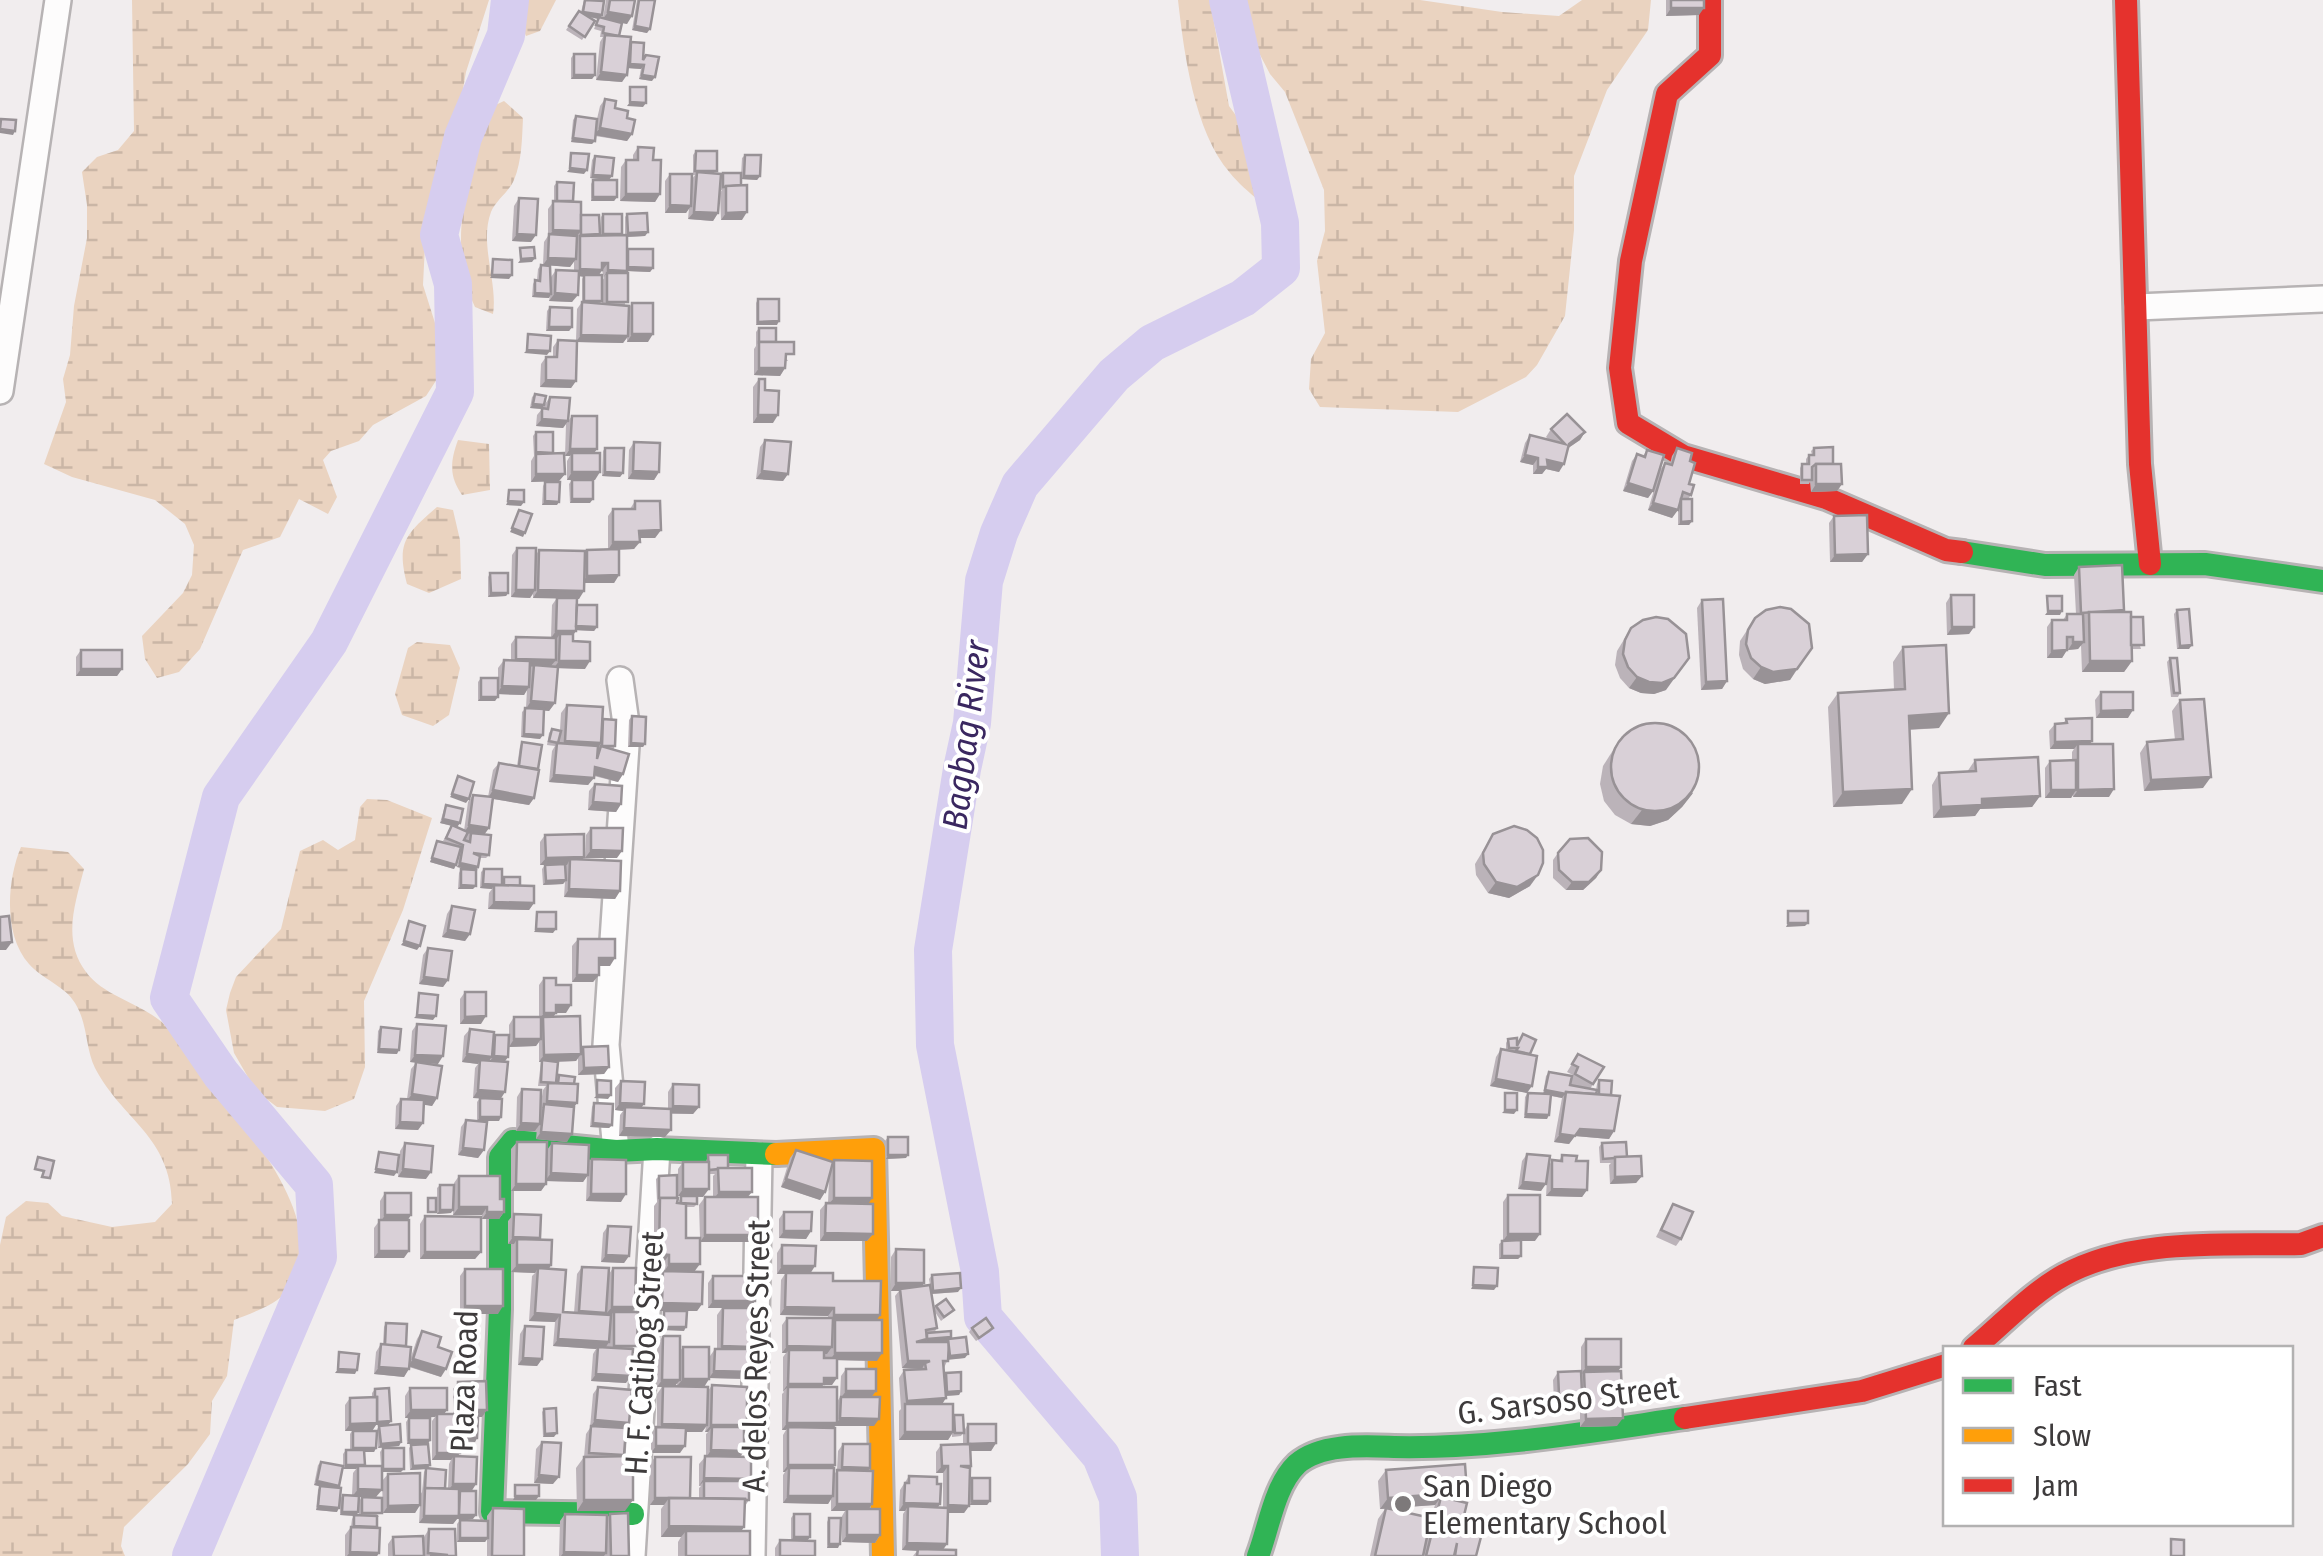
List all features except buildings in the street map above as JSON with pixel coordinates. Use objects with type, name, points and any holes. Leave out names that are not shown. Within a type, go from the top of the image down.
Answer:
[{"type":"street","points":[[0,391],[58,0]]},
{"type":"street","points":[[1710,0],[1710,56],[1667,94],[1632,261],[1620,368],[1628,423],[1683,456],[1826,498],[1946,550],[2045,565],[2204,564],[2323,581]]},
{"type":"street","points":[[2126,0],[2140,464],[2150,564]]},
{"type":"street","points":[[2137,308],[2323,299]]},
{"type":"street","points":[[616,1151],[606,1045],[626,732],[620,680]]},
{"type":"street","name":"Plaza Road","points":[[633,1514],[492,1512],[500,1309],[500,1157],[513,1141],[616,1151],[657,1149],[759,1156],[874,1149],[883,1556]]},
{"type":"street","name":"H. F. Catibog Street","points":[[632,1556],[657,1149]]},
{"type":"street","name":"A. delos Reyes Street","points":[[752,1556],[759,1156]]},
{"type":"street","points":[[1976,1346],[2065,1274],[2096,1261],[2144,1251],[2301,1244],[2323,1236]]},
{"type":"street","name":"G. Sarsoso Street","points":[[1260,1554],[1284,1480],[1298,1462],[1317,1454],[1521,1441],[1774,1405],[1911,1380],[1943,1366]]},
{"type":"green space","points":[[132,0],[489,0],[430,207],[425,245],[423,285],[441,342],[441,373],[426,396],[373,425],[359,441],[331,451],[323,460],[337,497],[328,514],[299,499],[280,537],[243,550],[200,649],[179,672],[157,678],[145,659],[142,636],[183,593],[192,575],[194,545],[185,524],[155,500],[72,477],[44,464],[66,402],[63,379],[87,238],[82,172],[97,157],[118,150],[134,131]]},
{"type":"green space","points":[[521,0],[556,0],[540,31],[526,36],[519,19]]},
{"type":"green space","points":[[1178,0],[1210,0],[1229,106],[1257,144],[1273,176],[1259,201],[1218,156],[1199,114]]},
{"type":"green space","points":[[1241,0],[1420,0],[1559,16],[1582,0],[1651,0],[1648,30],[1607,90],[1574,176],[1574,230],[1565,316],[1526,377],[1458,412],[1320,407],[1309,389],[1311,359],[1325,333],[1317,261],[1325,231],[1324,190],[1285,92],[1258,51]]},
{"type":"green space","points":[[504,101],[523,118],[514,180],[493,208],[488,224],[493,314],[475,307],[466,283],[461,233],[468,183],[487,109]]},
{"type":"green space","points":[[458,440],[489,444],[490,490],[462,495],[452,469]]},
{"type":"green space","points":[[437,507],[453,510],[460,540],[461,579],[429,593],[407,584],[403,548],[411,532]]},
{"type":"green space","points":[[417,642],[450,645],[460,668],[449,715],[433,726],[402,715],[395,694],[408,648]]},
{"type":"green space","points":[[367,799],[387,800],[432,818],[403,910],[364,1001],[365,1067],[354,1099],[325,1111],[277,1107],[256,1091],[234,1053],[226,1010],[230,993],[236,977],[281,929],[300,851],[323,840],[338,850],[355,840],[360,807]]},
{"type":"green space","points":[[21,847],[68,852],[84,869],[72,935],[86,972],[172,1032],[276,1171],[300,1234],[300,1264],[287,1291],[270,1304],[234,1320],[227,1376],[212,1401],[210,1434],[188,1464],[124,1527],[121,1546],[125,1556],[0,1556],[0,1245],[6,1217],[26,1201],[48,1203],[62,1216],[112,1227],[155,1222],[172,1204],[163,1161],[95,1068],[75,1003],[29,964],[15,938],[11,891]]},
{"type":"waterway","points":[[191,1556],[318,1257],[314,1185],[221,1074],[169,998],[221,797],[329,642],[455,392],[453,284],[439,235],[463,137],[506,35],[510,0]]},
{"type":"waterway","name":"Bagbag River","points":[[1120,1556],[1118,1498],[1101,1456],[983,1317],[980,1272],[935,1045],[933,950],[972,723],[984,581],[1020,485],[1114,375],[1152,343],[1243,298],[1281,268],[1280,223],[1228,0]]},
{"type":"traffic: fast","points":[[1962,552],[2045,565],[2205,564],[2323,581]]},
{"type":"traffic: fast","points":[[633,1514],[492,1512],[500,1309],[500,1157],[513,1141],[616,1151],[776,1154]]},
{"type":"traffic: fast","points":[[1258,1556],[1289,1473],[1318,1452],[1357,1446],[1431,1447],[1504,1442],[1685,1418]]},
{"type":"traffic: slow","points":[[776,1154],[874,1149],[883,1556]]},
{"type":"traffic: jam","points":[[1710,0],[1710,55],[1667,94],[1631,261],[1620,368],[1628,423],[1683,456],[1826,498],[1946,550],[1962,552]]},
{"type":"traffic: jam","points":[[2126,0],[2140,464],[2150,564]]},
{"type":"traffic: jam","points":[[1976,1346],[2040,1291],[2091,1263],[2150,1249],[2301,1244],[2323,1236]]},
{"type":"traffic: jam","points":[[1685,1418],[1862,1391],[1943,1366]]},
{"type":"place","name":"San Diego Elementary School","points":[[1403,1504]]}]
